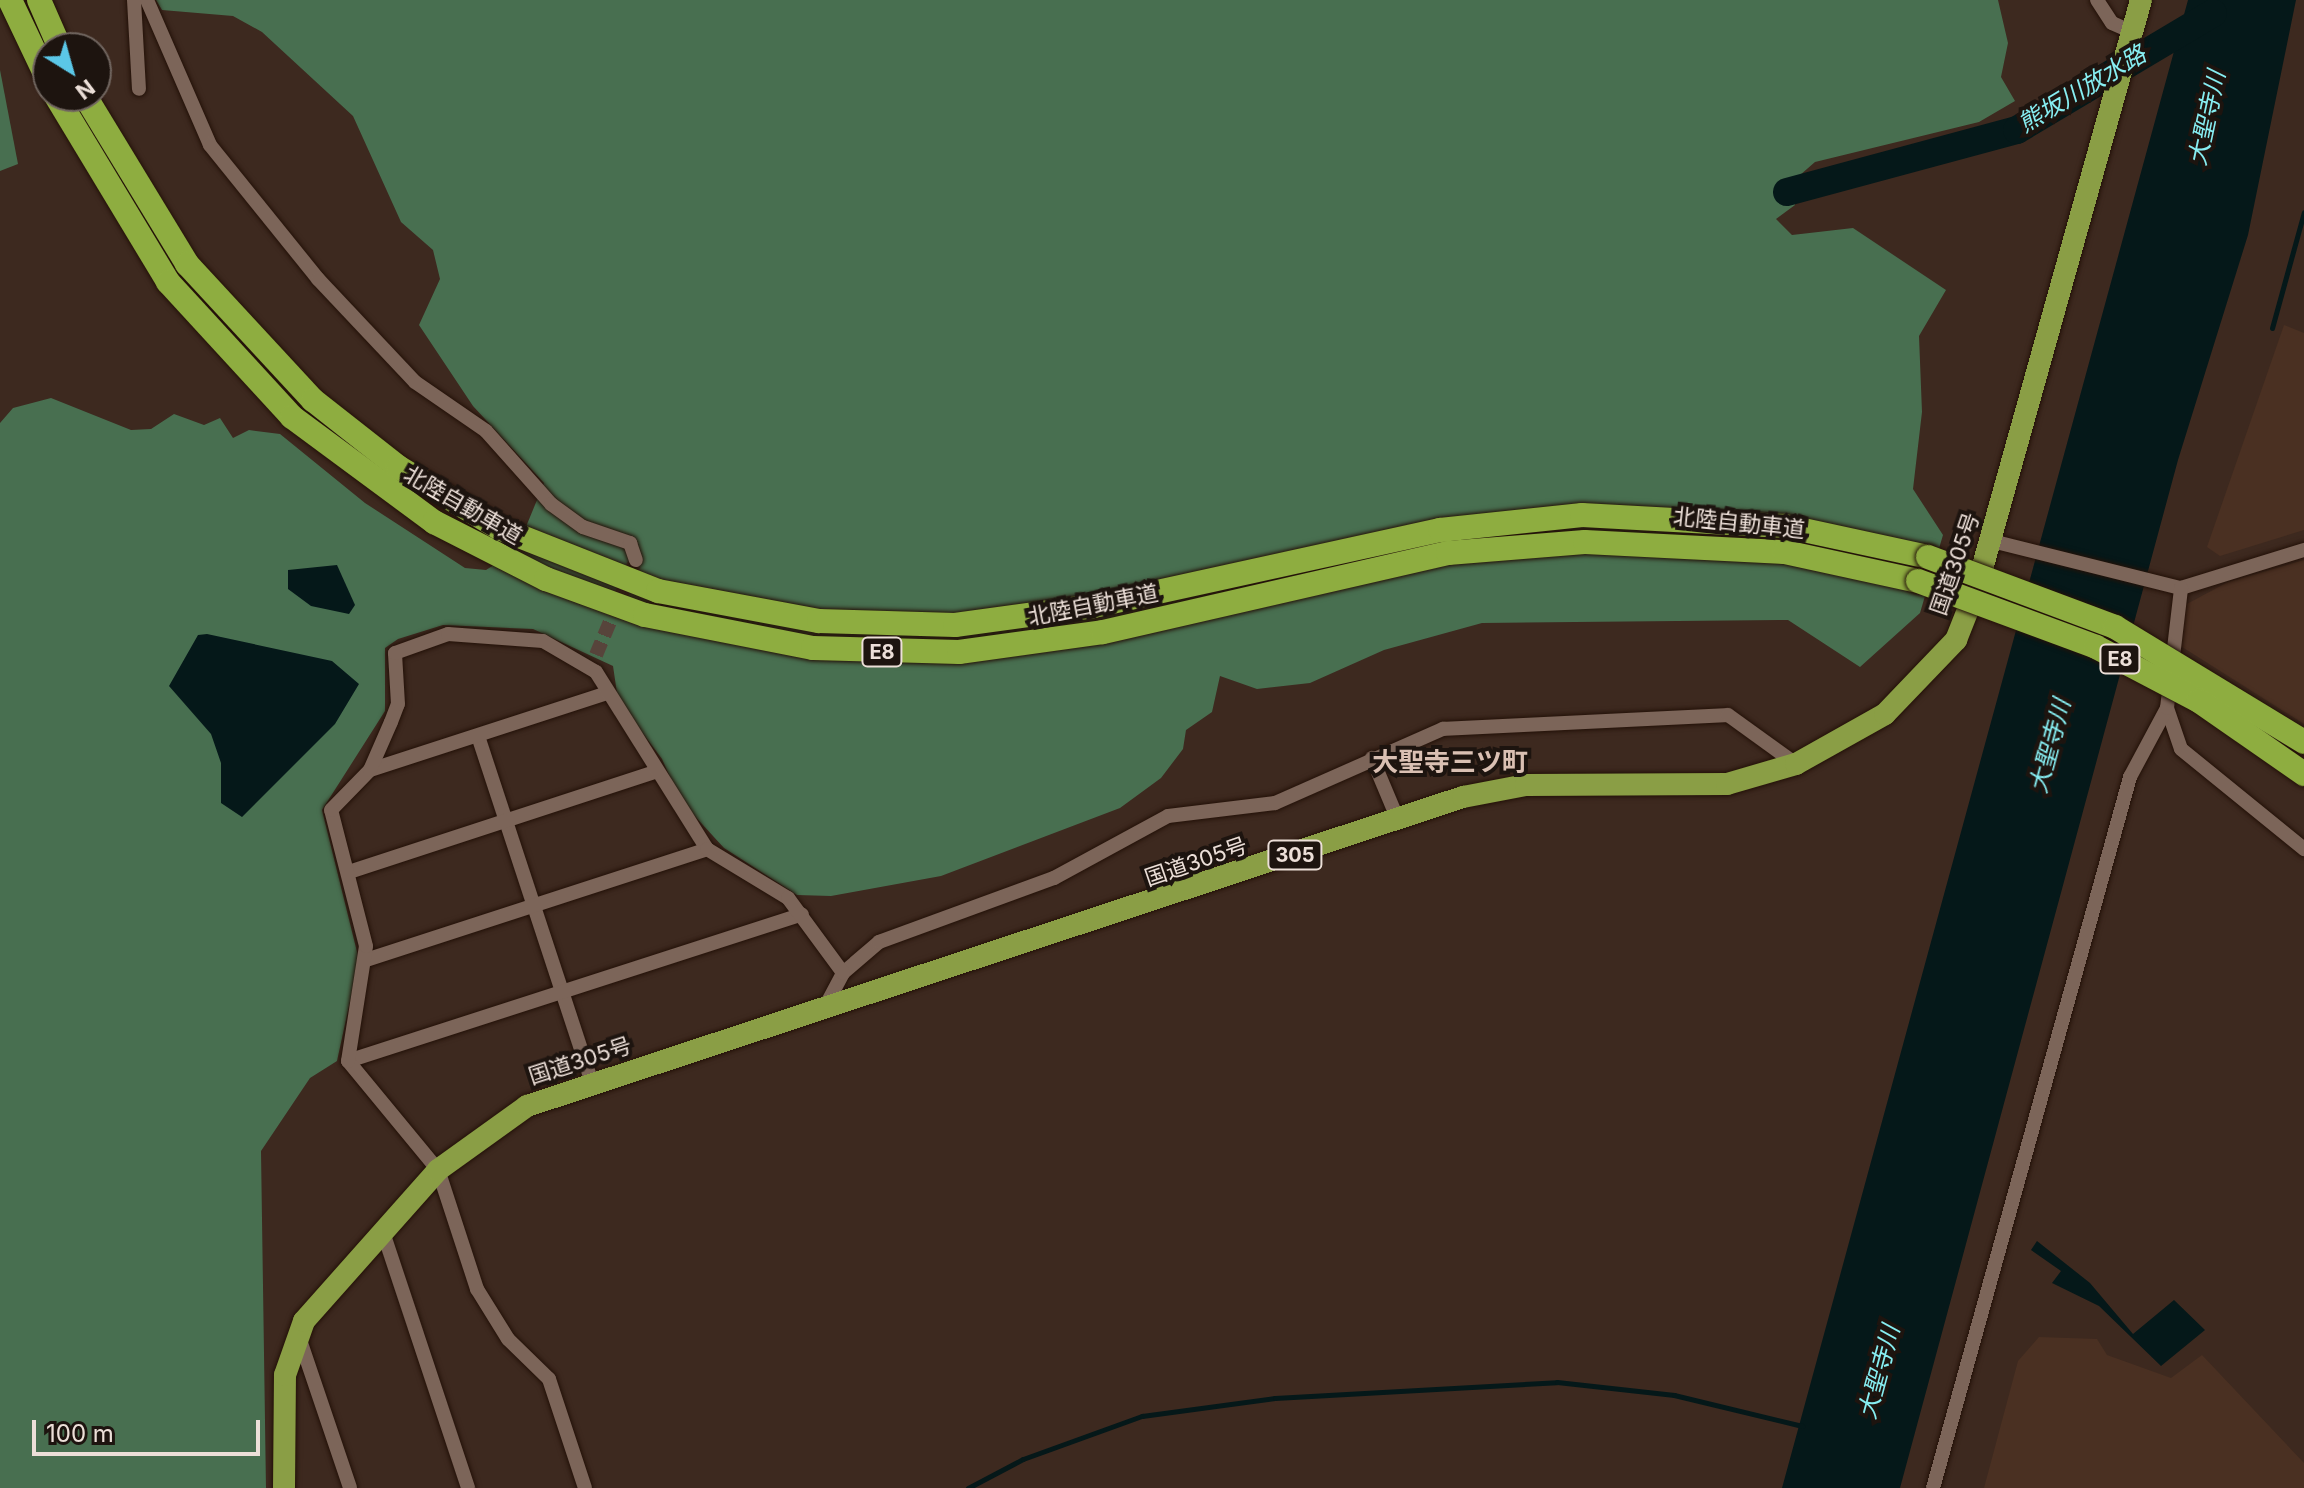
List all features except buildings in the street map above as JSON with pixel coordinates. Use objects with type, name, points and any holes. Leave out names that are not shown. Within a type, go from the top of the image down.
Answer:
[{"type":"highway","points":[[10,0],[32,46]]},
{"type":"highway","points":[[39,0],[53,32]]},
{"type":"highway","name":"国道305号","points":[[284,1488],[282,1404],[298,1336],[320,1298],[438,1170],[527,1106],[1398,820],[1509,787],[1697,787],[1796,764],[1885,714],[1956,640],[2000,544],[2141,0]]},
{"type":"highway","name":"北陸自動車道","points":[[66,112],[168,282],[250,377],[323,444],[382,490],[487,552],[673,622],[813,648],[959,652],[1103,632],[1448,553],[1585,542],[1772,550],[1918,581],[2096,647],[2199,701],[2304,774]]},
{"type":"highway","name":"北陸自動車道","points":[[95,112],[187,264],[313,400],[398,467],[485,521],[658,591],[793,618],[955,625],[1094,606],[1440,530],[1582,515],[1773,525],[1928,557],[2115,627],[2215,681],[2304,742]]},
{"type":"street","points":[[134,0],[139,89]]},
{"type":"street","points":[[147,0],[210,145],[318,279],[415,382],[486,431],[551,504],[583,527],[630,543],[636,560]]},
{"type":"street","points":[[2097,0],[2112,23],[2130,38]]},
{"type":"street","points":[[2000,544],[2181,588],[2304,550]]},
{"type":"street","points":[[1933,1488],[2130,777],[2167,708],[2181,588]]},
{"type":"street","points":[[585,1488],[549,1379],[508,1339],[477,1289],[438,1170],[348,1061],[366,960],[349,872],[331,810],[370,770],[398,704],[394,668],[404,647],[448,634],[543,641],[593,661],[607,693],[707,849],[802,914],[843,973]]},
{"type":"street","points":[[370,770],[479,739],[607,693]]},
{"type":"street","points":[[2167,708],[2181,749],[2304,849]]},
{"type":"street","points":[[825,1007],[843,973],[879,942],[1054,878],[1143,826],[1219,805],[1275,803],[1443,729],[1688,714],[1744,722],[1796,764]]},
{"type":"street","points":[[479,739],[592,1083]]},
{"type":"street","points":[[1372,758],[1398,820]]},
{"type":"street","points":[[349,872],[655,772]]},
{"type":"street","points":[[366,960],[707,849]]},
{"type":"street","points":[[348,1061],[802,914]]},
{"type":"street","points":[[382,1229],[468,1488]]},
{"type":"street","points":[[298,1336],[350,1488]]},
{"type":"shaded area","points":[[2284,325],[2304,333],[2304,530],[2220,556],[2207,547]]},
{"type":"shaded area","points":[[2304,560],[2304,724],[2179,645],[2183,606],[2228,582]]},
{"type":"shaded area","points":[[2039,1337],[2097,1339],[2107,1355],[2171,1378],[2202,1355],[2304,1463],[2304,1488],[1984,1488],[2018,1361]]},
{"type":"green space","points":[[156,0],[1998,0],[2008,43],[2001,77],[2015,101],[1979,122],[1815,162],[1792,182],[1795,205],[1776,219],[1792,235],[1853,228],[1946,290],[1919,336],[1922,412],[1913,489],[1943,535],[1920,613],[1860,667],[1788,620],[1482,623],[1384,650],[1310,683],[1257,689],[1220,676],[1212,712],[1186,730],[1183,749],[1161,778],[1120,808],[941,876],[831,896],[797,895],[724,848],[680,800],[662,759],[618,700],[613,666],[533,629],[443,625],[398,639],[385,648],[385,711],[322,810],[359,960],[337,1061],[310,1078],[261,1151],[266,1488],[0,1488],[0,423],[13,408],[51,398],[131,430],[151,429],[174,414],[204,425],[220,418],[233,438],[249,430],[280,434],[365,503],[465,568],[486,570],[516,551],[544,483],[473,406],[419,325],[440,279],[433,250],[401,222],[353,116],[262,32],[233,16],[162,10]]},
{"type":"green space","points":[[0,70],[18,164],[0,171]]},
{"type":"water","name":"大聖寺川","points":[[2188,0],[2296,0],[2248,235],[2178,460],[1900,1488],[1782,1488]]},
{"type":"water","points":[[337,565],[355,605],[349,614],[311,606],[288,589],[288,570]]},
{"type":"water","points":[[207,634],[332,661],[359,684],[335,724],[242,817],[221,803],[221,763],[211,734],[169,686],[198,635]]},
{"type":"water","points":[[2037,1241],[2090,1283],[2133,1334],[2174,1300],[2205,1330],[2161,1366],[2099,1306],[2052,1283],[2061,1271],[2031,1250]]},
{"type":"waterway","name":"熊坂川放水路","points":[[1787,192],[2017,130],[2213,13]]},
{"type":"waterway","points":[[2272,328],[2304,212]]},
{"type":"waterway","points":[[968,1488],[1023,1459],[1142,1416],[1275,1398],[1557,1382],[1674,1395],[1802,1426]]},
{"type":"tunnel","points":[[596,655],[636,560]]},
{"type":"district","name":"大聖寺三ツ町","points":[[1450,762]]}]
